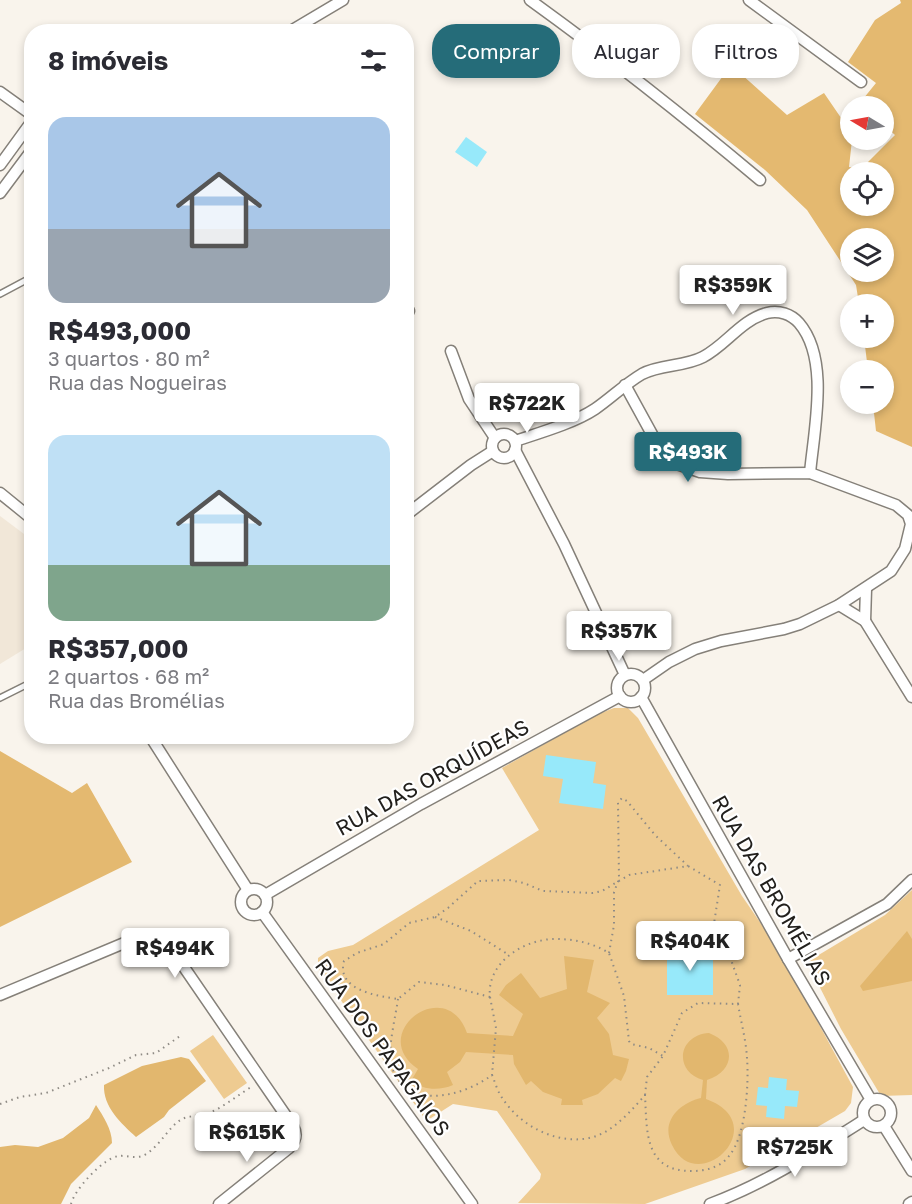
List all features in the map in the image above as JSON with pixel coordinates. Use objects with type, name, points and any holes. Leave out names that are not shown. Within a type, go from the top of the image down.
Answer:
[{"type":"street","points":[[302,24],[343,0]]},
{"type":"street","points":[[530,0],[685,116],[760,180]]},
{"type":"street","points":[[749,0],[861,82]]},
{"type":"street","points":[[0,92],[24,109]]},
{"type":"street","points":[[0,165],[24,133]]},
{"type":"street","points":[[14,147],[24,151]]},
{"type":"street","points":[[0,194],[24,162]]},
{"type":"street","points":[[626,675],[515,445],[508,434],[495,438],[492,442],[493,451],[500,457],[509,457],[515,445],[589,413],[625,385],[646,373],[704,357],[744,325],[762,315],[774,312],[792,316],[810,338],[816,363],[816,409],[810,473]]},
{"type":"street","points":[[451,351],[469,399],[495,438]]},
{"type":"street","points":[[625,385],[659,447],[677,464],[700,472],[728,474],[810,473],[892,502],[903,509],[911,524],[901,557],[891,571],[839,606],[784,629],[721,641],[695,649],[669,662],[643,680]]},
{"type":"street","points":[[414,509],[493,451]]},
{"type":"street","points":[[0,493],[24,512]]},
{"type":"street","points":[[865,621],[866,589]]},
{"type":"street","points":[[839,606],[865,621],[912,697]]},
{"type":"street","points":[[635,674],[643,680],[645,689],[641,697],[633,701],[620,696],[618,687],[626,675],[635,674]]},
{"type":"street","name":"RUA DAS ORQUÍDEAS","points":[[265,895],[421,804],[620,696]]},
{"type":"street","name":"RUA DAS BROMÉLIAS","points":[[641,697],[871,1100]]},
{"type":"street","points":[[155,744],[248,890]]},
{"type":"street","points":[[788,958],[887,904],[912,880]]},
{"type":"street","points":[[257,889],[265,895],[266,904],[262,912],[253,915],[244,911],[242,897],[248,890],[257,889]]},
{"type":"street","name":"RUA DOS PAPAGAIOS","points":[[262,912],[472,1204]]},
{"type":"street","points":[[0,995],[129,941],[142,939],[153,941],[170,949],[293,1126],[296,1135],[295,1142],[289,1148],[219,1204]]},
{"type":"street","points":[[877,1099],[888,1104],[891,1116],[884,1126],[873,1127],[864,1120],[863,1109],[871,1100],[877,1099]]},
{"type":"street","points":[[710,1204],[738,1194],[810,1154],[864,1120]]},
{"type":"street","points":[[884,1126],[912,1171]]},
{"type":"lane","points":[[0,294],[24,281]]},
{"type":"lane","points":[[0,698],[24,686]]},
{"type":"path","points":[[663,1056],[649,1048],[631,1044],[629,1041],[624,996],[609,953],[614,925],[614,892],[619,879],[618,802],[622,798],[655,835],[688,866],[720,885],[713,930],[730,957],[740,985],[738,1004],[747,1059],[746,1099],[740,1135],[730,1156],[716,1167],[698,1171],[679,1171],[659,1162],[650,1145],[645,1095],[647,1077],[663,1056],[682,1013],[698,1003],[738,1004]]},
{"type":"path","points":[[398,999],[371,995],[356,987],[345,978],[342,968],[344,960],[384,944],[409,923],[435,917],[478,881],[509,880],[543,891],[593,893],[602,891],[629,875],[688,866]]},
{"type":"path","points":[[435,917],[471,931],[509,955]]},
{"type":"path","points":[[609,953],[588,943],[554,939],[530,944],[509,955],[498,966],[489,986],[496,1028],[492,1075],[501,1096],[526,1122],[563,1139],[586,1138],[600,1134],[614,1126],[645,1095]]},
{"type":"path","points":[[490,997],[445,985],[419,982],[398,999],[390,1063],[396,1075],[415,1094],[455,1094],[470,1089],[492,1075]]},
{"type":"path","points":[[0,1104],[20,1096],[46,1093],[136,1055],[156,1053],[180,1036]]},
{"type":"path","points":[[71,1204],[76,1192],[109,1159],[117,1156],[138,1158],[144,1156],[162,1142],[183,1119],[208,1113],[261,1080]]},
{"type":"shaded area","points":[[900,0],[912,0],[912,447],[876,431],[874,414],[894,414],[894,360],[867,360],[865,348],[894,348],[894,294],[857,294],[854,282],[894,282],[894,228],[840,228],[840,261],[807,210],[765,170],[695,114],[721,78],[746,78],[787,115],[824,93],[840,116],[840,150],[851,150],[850,162],[840,162],[840,216],[894,216],[894,162],[868,162],[880,150],[894,150],[894,96],[865,96],[876,83],[848,62],[875,20],[901,3]]},
{"type":"shaded area","points":[[0,516],[24,534],[24,649],[0,664]]},
{"type":"shaded area","points":[[614,708],[628,708],[638,718],[742,896],[777,947],[853,1087],[851,1103],[845,1111],[745,1169],[645,1204],[518,1203],[540,1179],[541,1174],[497,1111],[453,1104],[431,1118],[425,1119],[318,968],[318,958],[328,951],[353,945],[539,830],[502,768],[596,715]]},
{"type":"shaded area","points":[[0,751],[72,793],[87,783],[132,862],[0,927]]},
{"type":"shaded area","points":[[912,890],[912,1095],[881,1096],[841,1029],[807,962],[885,915]]},
{"type":"shaded area","points":[[907,931],[912,939],[912,981],[863,991],[860,986]]},
{"type":"shaded area","points":[[564,956],[594,960],[587,992],[610,1003],[597,1018],[609,1034],[613,1055],[629,1059],[621,1081],[615,1078],[598,1094],[582,1100],[583,1105],[561,1105],[562,1099],[543,1092],[531,1081],[526,1085],[514,1064],[513,1055],[466,1052],[460,1062],[447,1072],[453,1085],[431,1089],[411,1081],[418,1069],[404,1055],[401,1040],[405,1026],[415,1015],[429,1009],[443,1008],[457,1016],[467,1033],[513,1036],[523,1014],[499,995],[506,985],[521,973],[540,998],[567,989]]},
{"type":"shaded area","points":[[709,1033],[724,1044],[729,1057],[723,1070],[707,1080],[706,1099],[725,1110],[733,1124],[732,1139],[725,1152],[712,1161],[698,1164],[684,1160],[672,1145],[669,1128],[670,1121],[679,1109],[701,1098],[703,1080],[687,1069],[683,1054],[691,1040]]},
{"type":"shaded area","points":[[213,1035],[247,1083],[224,1099],[190,1051]]},
{"type":"shaded area","points":[[181,1057],[189,1059],[206,1081],[169,1110],[164,1117],[136,1137],[110,1107],[104,1093],[104,1085],[142,1066]]},
{"type":"shaded area","points":[[96,1105],[109,1128],[112,1143],[71,1184],[61,1204],[0,1204],[0,1147],[15,1145],[38,1147],[63,1138],[89,1118]]},
{"type":"building","points":[[466,137],[487,152],[477,167],[455,152]]},
{"type":"building","points":[[546,755],[596,762],[593,783],[606,785],[603,809],[559,803],[563,779],[543,776]]},
{"type":"building","points":[[667,948],[713,948],[713,995],[667,995]]},
{"type":"building","points":[[769,1077],[787,1079],[786,1090],[799,1091],[797,1107],[785,1106],[784,1119],[766,1117],[767,1106],[756,1105],[758,1087],[768,1088]]}]
